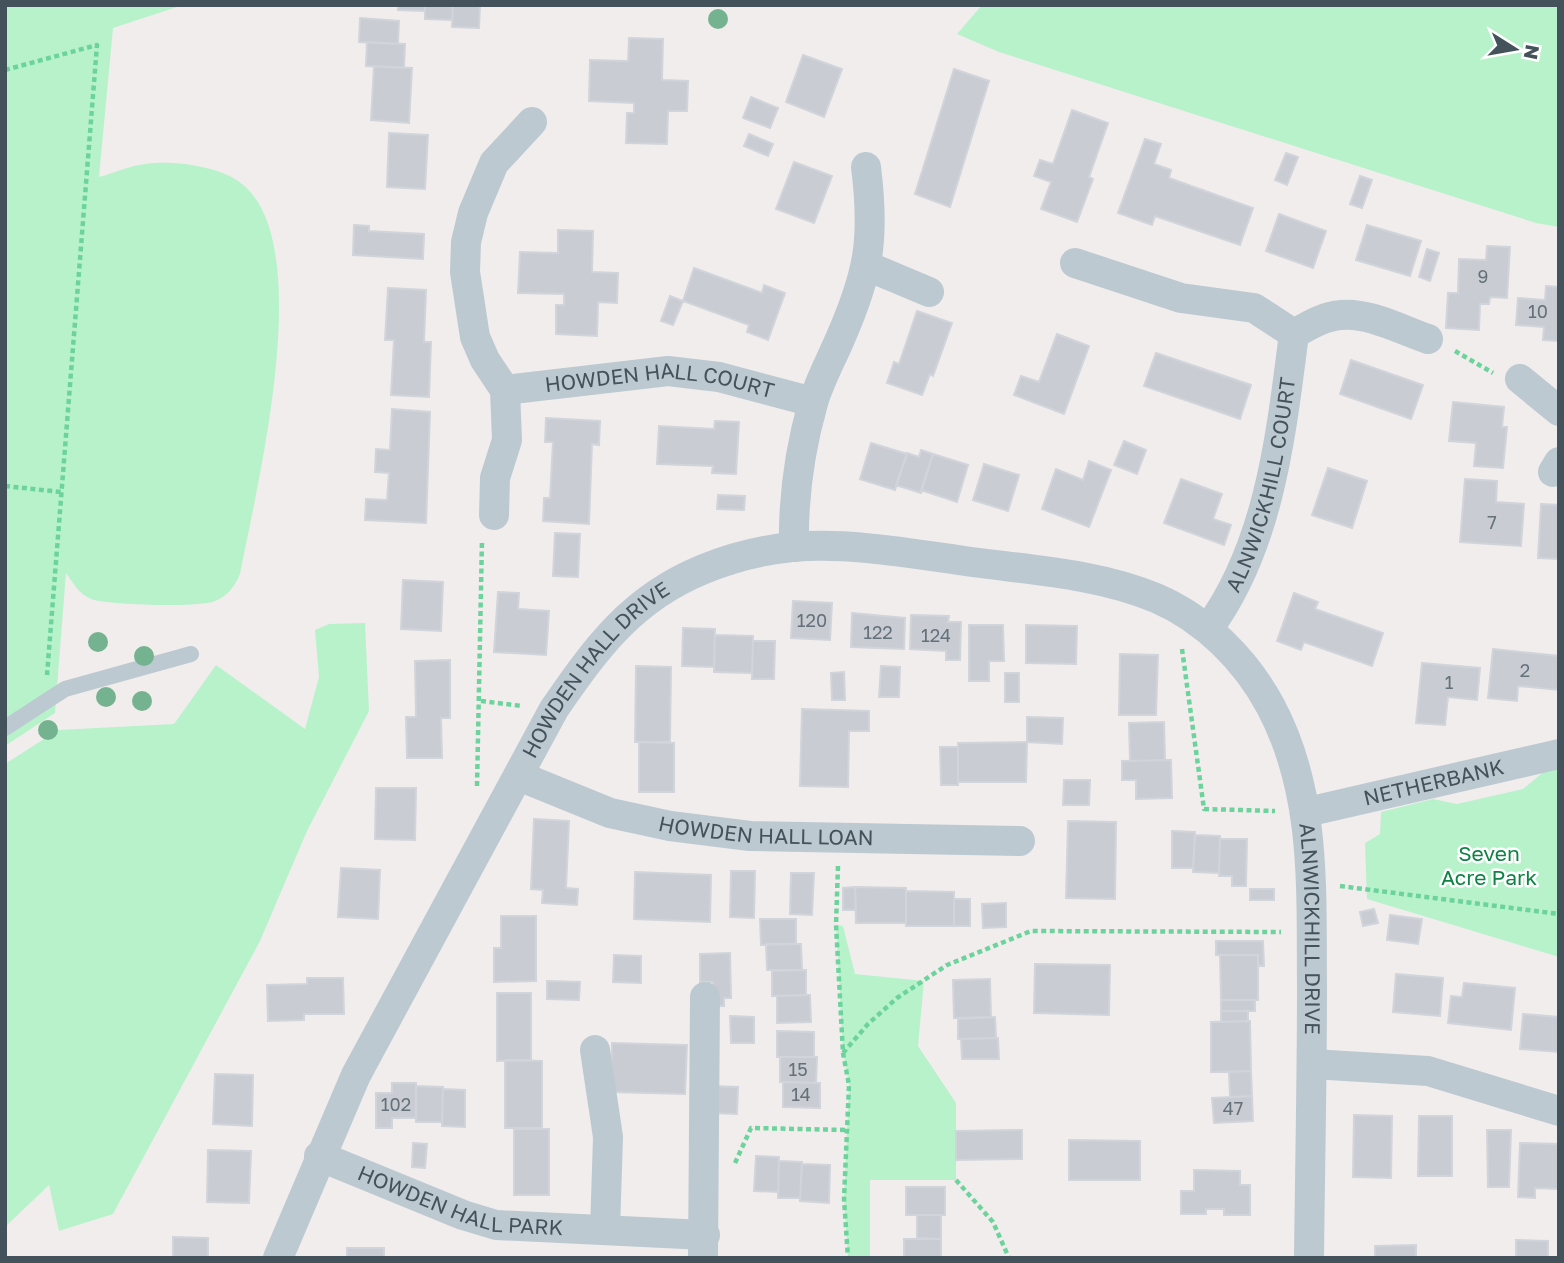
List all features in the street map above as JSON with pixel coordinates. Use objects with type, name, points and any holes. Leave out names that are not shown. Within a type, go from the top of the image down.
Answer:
[{"type":"street","points":[[494,515],[495,478],[507,440],[505,390],[485,360],[475,337],[466,285],[466,242],[473,213],[494,163],[532,122]]},
{"type":"street","points":[[794,547],[800,470],[813,402],[860,292],[867,267],[872,216],[866,167]]},
{"type":"street","points":[[1075,263],[1181,298],[1254,308],[1294,334],[1315,323],[1341,315],[1369,319],[1428,339]]},
{"type":"street","points":[[867,267],[929,292]]},
{"type":"street","name":"ALNWICKHILL COURT","points":[[1208,629],[1234,588],[1278,457],[1294,334]]},
{"type":"street","name":"HOWDEN HALL COURT","points":[[505,390],[667,371],[719,377],[813,402]]},
{"type":"street","points":[[1520,379],[1559,411]]},
{"type":"street","name":"HOWDEN HALL DRIVE","points":[[278,1258],[319,1156],[356,1075],[554,709],[605,637],[651,598],[703,569],[749,555],[794,547],[859,549],[1109,583],[1156,598],[1208,629]]},
{"type":"street","name":"ALNWICKHILL DRIVE","points":[[1208,629],[1242,664],[1269,704],[1288,746],[1307,812],[1312,883],[1309,1258]]},
{"type":"street","name":"NETHERBANK","points":[[1307,812],[1559,754]]},
{"type":"street","name":"HOWDEN HALL LOAN","points":[[519,776],[610,813],[670,826],[750,836],[1020,841]]},
{"type":"street","name":"HOWDEN HALL PARK","points":[[319,1156],[463,1215],[496,1225],[605,1230],[704,1246],[706,1117],[702,1058],[705,997]]},
{"type":"street","points":[[595,1050],[608,1137],[605,1230]]},
{"type":"street","points":[[1312,1064],[1428,1071],[1559,1111]]},
{"type":"lane","points":[[5,728],[65,689],[191,654]]},
{"type":"path","points":[[5,71],[97,45],[45,702]]},
{"type":"path","points":[[1428,339],[1478,363],[1501,378],[1520,379]]},
{"type":"path","points":[[5,486],[61,492]]},
{"type":"path","points":[[477,791],[481,701],[482,528],[494,515]]},
{"type":"path","points":[[1176,609],[1204,809],[1307,812]]},
{"type":"path","points":[[481,701],[554,709]]},
{"type":"path","points":[[839,837],[836,925],[842,1053],[849,1085],[844,1199],[848,1258]]},
{"type":"path","points":[[1312,883],[1559,914]]},
{"type":"path","points":[[842,1053],[867,1024],[897,998],[947,965],[1031,931],[1312,932]]},
{"type":"path","points":[[730,1176],[751,1128],[847,1130]]},
{"type":"path","points":[[956,1180],[993,1222],[1009,1258]]},
{"type":"green space","points":[[5,5],[183,5],[113,28],[99,177],[139,165],[169,163],[209,169],[242,184],[264,215],[276,258],[279,312],[276,370],[268,430],[236,583],[224,596],[206,603],[133,604],[91,599],[80,591],[66,573],[55,713],[5,746]]},
{"type":"green space","points":[[982,5],[1559,5],[1559,227],[1536,223],[999,52],[957,34]]},
{"type":"green space","points":[[365,623],[369,711],[307,831],[260,941],[113,1214],[59,1231],[49,1185],[5,1227],[5,764],[58,730],[174,724],[216,665],[305,729],[319,677],[315,630],[329,624]]},
{"type":"green space","name":"Seven Acre Park","points":[[1547,769],[1559,770],[1559,957],[1367,899],[1365,843],[1380,834],[1381,812],[1433,799],[1457,804],[1523,789]]},
{"type":"green space","points":[[836,925],[843,926],[855,974],[924,981],[918,1046],[956,1103],[956,1180],[870,1180],[870,1258],[848,1258],[844,1199],[849,1085],[843,1053]]},
{"type":"building","points":[[398,5],[425,5],[425,11],[398,10]]},
{"type":"building","points":[[425,5],[453,5],[452,20],[425,19]]},
{"type":"building","points":[[453,5],[480,5],[479,28],[452,27]]},
{"type":"building","points":[[360,18],[399,21],[398,44],[359,42]]},
{"type":"building","points":[[629,38],[663,39],[662,80],[688,81],[687,111],[668,111],[667,144],[626,143],[627,113],[634,113],[634,103],[589,101],[590,60],[628,61]]},
{"type":"building","points":[[367,42],[405,44],[404,68],[366,66]]},
{"type":"building","points":[[803,55],[842,69],[824,117],[786,102]]},
{"type":"building","points":[[374,66],[412,68],[409,123],[371,120]]},
{"type":"building","points":[[954,69],[989,81],[950,207],[915,194]]},
{"type":"building","points":[[751,97],[778,108],[770,128],[743,118]]},
{"type":"building","points":[[1072,110],[1108,123],[1089,177],[1093,179],[1077,222],[1041,209],[1051,182],[1034,176],[1040,160],[1053,164]]},
{"type":"building","points":[[389,133],[428,135],[425,189],[387,187]]},
{"type":"building","points":[[749,134],[773,144],[768,156],[744,146]]},
{"type":"building","points":[[1145,139],[1161,144],[1154,164],[1171,170],[1169,178],[1253,208],[1240,245],[1155,216],[1152,225],[1118,213]]},
{"type":"building","points":[[1286,153],[1298,157],[1287,185],[1275,180]]},
{"type":"building","points":[[794,162],[832,176],[814,223],[776,209]]},
{"type":"building","points":[[1360,176],[1372,180],[1362,208],[1350,204]]},
{"type":"building","points":[[1279,214],[1326,231],[1313,268],[1266,251]]},
{"type":"building","points":[[354,225],[369,226],[369,231],[424,234],[423,259],[353,255]]},
{"type":"building","points":[[1367,225],[1421,241],[1410,276],[1356,260]]},
{"type":"building","points":[[558,230],[593,231],[592,272],[618,273],[617,303],[598,302],[597,336],[556,334],[556,305],[564,305],[564,294],[518,293],[520,252],[558,253]]},
{"type":"building","points":[[1487,246],[1510,247],[1507,298],[1490,297],[1489,304],[1480,304],[1479,330],[1446,328],[1448,293],[1458,293],[1459,259],[1486,260]]},
{"type":"building","points":[[1427,249],[1439,253],[1430,281],[1419,277]]},
{"type":"building","points":[[694,268],[762,293],[764,285],[785,293],[768,340],[747,332],[749,325],[683,301]]},
{"type":"building","points":[[1546,286],[1559,287],[1559,341],[1543,340],[1544,327],[1516,325],[1518,298],[1545,300]]},
{"type":"building","points":[[388,288],[426,290],[424,342],[431,342],[429,397],[391,395],[394,340],[385,340]]},
{"type":"building","points":[[670,296],[683,301],[673,325],[661,321]]},
{"type":"building","points":[[917,311],[952,323],[933,376],[930,374],[922,395],[887,383],[894,362],[899,364]]},
{"type":"building","points":[[1057,334],[1089,346],[1064,414],[1014,395],[1021,376],[1039,382]]},
{"type":"building","points":[[1156,353],[1251,385],[1240,419],[1144,386]]},
{"type":"building","points":[[1351,360],[1423,385],[1411,419],[1340,394]]},
{"type":"building","points":[[1453,402],[1504,407],[1502,427],[1507,427],[1503,468],[1474,466],[1476,443],[1449,441]]},
{"type":"building","points":[[392,409],[430,412],[426,523],[365,520],[366,499],[387,500],[389,473],[375,472],[376,449],[390,450]]},
{"type":"building","points":[[546,418],[600,421],[599,445],[592,444],[589,524],[543,521],[544,498],[550,498],[553,442],[545,442]]},
{"type":"building","points":[[715,421],[739,422],[736,474],[712,473],[713,466],[657,464],[659,426],[714,429]]},
{"type":"building","points":[[1124,441],[1146,450],[1137,474],[1114,465]]},
{"type":"building","points":[[871,443],[907,454],[895,490],[860,479]]},
{"type":"building","points":[[921,450],[933,454],[921,493],[896,485],[907,453],[919,457]]},
{"type":"building","points":[[933,454],[968,465],[957,502],[921,490]]},
{"type":"building","points":[[1089,461],[1111,470],[1089,527],[1042,509],[1056,469],[1083,480]]},
{"type":"building","points":[[984,464],[1019,475],[1008,511],[973,500]]},
{"type":"building","points":[[1328,468],[1367,481],[1352,528],[1312,515]]},
{"type":"building","points":[[1181,479],[1222,494],[1213,519],[1231,525],[1224,545],[1164,523]]},
{"type":"building","points":[[1465,479],[1497,481],[1496,502],[1524,504],[1521,546],[1460,542]]},
{"type":"building","points":[[718,495],[745,496],[744,510],[717,509]]},
{"type":"building","points":[[1541,504],[1559,505],[1559,559],[1538,558]]},
{"type":"building","points":[[555,533],[580,534],[578,577],[553,576]]},
{"type":"building","points":[[403,580],[443,582],[441,631],[401,629]]},
{"type":"building","points":[[498,592],[519,593],[518,609],[549,611],[546,655],[494,652]]},
{"type":"building","points":[[1294,593],[1318,602],[1315,609],[1383,633],[1372,666],[1304,642],[1301,650],[1277,641]]},
{"type":"building","points":[[793,601],[832,603],[830,640],[791,638]]},
{"type":"building","points":[[852,613],[905,618],[904,649],[851,647]]},
{"type":"building","points":[[911,615],[949,616],[948,622],[961,622],[960,660],[946,660],[946,651],[910,649]]},
{"type":"building","points":[[969,625],[1003,625],[1004,661],[989,661],[989,681],[969,681]]},
{"type":"building","points":[[1026,625],[1077,626],[1076,664],[1026,663]]},
{"type":"building","points":[[683,628],[715,629],[714,667],[682,666]]},
{"type":"building","points":[[715,635],[753,636],[752,673],[714,672]]},
{"type":"building","points":[[753,641],[775,641],[774,679],[752,679]]},
{"type":"building","points":[[1493,649],[1559,656],[1559,690],[1518,686],[1517,701],[1488,698]]},
{"type":"building","points":[[1120,654],[1158,655],[1156,715],[1119,715]]},
{"type":"building","points":[[450,660],[450,718],[441,718],[442,758],[407,758],[406,717],[416,717],[415,661]]},
{"type":"building","points":[[1422,663],[1480,668],[1477,700],[1448,697],[1445,725],[1416,723]]},
{"type":"building","points":[[636,666],[671,667],[670,742],[635,742]]},
{"type":"building","points":[[881,666],[900,667],[899,697],[879,697]]},
{"type":"building","points":[[844,672],[845,700],[832,700],[831,673]]},
{"type":"building","points":[[1005,673],[1019,673],[1019,702],[1005,702]]},
{"type":"building","points":[[802,709],[869,711],[869,731],[849,731],[848,787],[800,786]]},
{"type":"building","points":[[1027,717],[1063,718],[1062,744],[1027,742]]},
{"type":"building","points":[[1164,722],[1165,760],[1130,761],[1129,723]]},
{"type":"building","points":[[639,742],[674,743],[674,792],[639,792]]},
{"type":"building","points":[[1027,742],[1026,782],[958,782],[958,743]]},
{"type":"building","points":[[940,747],[958,747],[958,785],[941,785]]},
{"type":"building","points":[[1171,760],[1172,798],[1136,799],[1136,780],[1122,780],[1122,761]]},
{"type":"building","points":[[1064,780],[1090,780],[1089,805],[1063,805]]},
{"type":"building","points":[[376,788],[416,788],[415,840],[375,839]]},
{"type":"building","points":[[534,819],[569,821],[566,888],[578,889],[577,905],[542,903],[543,890],[531,889]]},
{"type":"building","points":[[1068,821],[1116,822],[1115,899],[1066,898]]},
{"type":"building","points":[[1172,831],[1195,832],[1193,868],[1172,868]]},
{"type":"building","points":[[1195,835],[1220,836],[1219,873],[1193,872]]},
{"type":"building","points":[[1220,839],[1247,839],[1246,886],[1232,886],[1232,876],[1219,876]]},
{"type":"building","points":[[341,868],[380,870],[378,919],[338,917]]},
{"type":"building","points":[[731,871],[755,871],[754,918],[730,917]]},
{"type":"building","points":[[635,872],[711,875],[710,922],[634,919]]},
{"type":"building","points":[[791,873],[814,873],[812,915],[790,914]]},
{"type":"building","points":[[855,887],[906,888],[906,923],[856,923]]},
{"type":"building","points":[[855,887],[856,910],[843,910],[843,888]]},
{"type":"building","points":[[1250,889],[1274,889],[1274,900],[1250,900]]},
{"type":"building","points":[[906,891],[954,892],[954,926],[906,926]]},
{"type":"building","points":[[954,899],[970,899],[970,926],[954,926]]},
{"type":"building","points":[[1006,903],[1006,927],[983,928],[982,904]]},
{"type":"building","points":[[1374,909],[1378,923],[1363,926],[1360,912]]},
{"type":"building","points":[[1390,915],[1422,919],[1418,944],[1387,940]]},
{"type":"building","points":[[501,916],[536,916],[536,981],[494,982],[494,948],[501,948]]},
{"type":"building","points":[[760,919],[796,919],[796,944],[761,945]]},
{"type":"building","points":[[1216,941],[1263,941],[1264,966],[1258,965],[1258,955],[1216,955]]},
{"type":"building","points":[[766,944],[801,944],[802,970],[767,970]]},
{"type":"building","points":[[730,953],[731,998],[724,998],[724,1006],[714,1006],[713,982],[700,982],[700,954]]},
{"type":"building","points":[[614,955],[641,956],[641,983],[613,982]]},
{"type":"building","points":[[1220,955],[1258,955],[1258,1000],[1221,1000]]},
{"type":"building","points":[[1035,964],[1110,965],[1109,1015],[1034,1013]]},
{"type":"building","points":[[806,970],[806,995],[772,996],[772,971]]},
{"type":"building","points":[[1396,974],[1443,978],[1440,1016],[1393,1012]]},
{"type":"building","points":[[307,978],[343,978],[344,1014],[304,1014],[304,1020],[268,1021],[267,985],[307,984]]},
{"type":"building","points":[[990,979],[991,1017],[954,1018],[953,980]]},
{"type":"building","points":[[547,981],[580,982],[579,1000],[547,999]]},
{"type":"building","points":[[1464,983],[1515,988],[1511,1030],[1448,1023],[1451,996],[1462,997]]},
{"type":"building","points":[[497,993],[531,993],[531,1060],[497,1061]]},
{"type":"building","points":[[810,995],[811,1022],[777,1023],[777,996]]},
{"type":"building","points":[[1221,1000],[1255,1000],[1255,1011],[1221,1011]]},
{"type":"building","points":[[1221,1011],[1248,1011],[1248,1021],[1221,1022]]},
{"type":"building","points":[[1523,1014],[1559,1017],[1559,1052],[1520,1049]]},
{"type":"building","points":[[730,1016],[754,1017],[754,1043],[731,1043]]},
{"type":"building","points":[[995,1017],[996,1038],[958,1039],[958,1019]]},
{"type":"building","points":[[1250,1021],[1251,1071],[1211,1072],[1211,1022]]},
{"type":"building","points":[[777,1031],[814,1032],[814,1057],[777,1057]]},
{"type":"building","points":[[998,1038],[999,1059],[962,1059],[961,1039]]},
{"type":"building","points":[[612,1043],[687,1045],[685,1094],[611,1092]]},
{"type":"building","points":[[780,1057],[817,1057],[816,1083],[780,1082]]},
{"type":"building","points":[[505,1060],[542,1061],[542,1128],[505,1128]]},
{"type":"building","points":[[1251,1071],[1252,1096],[1230,1097],[1229,1072]]},
{"type":"building","points":[[215,1074],[253,1075],[252,1126],[213,1124]]},
{"type":"building","points":[[783,1082],[820,1083],[820,1108],[783,1107]]},
{"type":"building","points":[[392,1083],[416,1083],[416,1118],[392,1118],[392,1128],[376,1128],[376,1093],[392,1093]]},
{"type":"building","points":[[416,1086],[443,1087],[442,1122],[416,1122]]},
{"type":"building","points":[[713,1086],[738,1087],[737,1114],[712,1113]]},
{"type":"building","points":[[443,1089],[465,1090],[465,1127],[442,1126]]},
{"type":"building","points":[[1252,1096],[1253,1121],[1214,1123],[1212,1098]]},
{"type":"building","points":[[1354,1115],[1392,1116],[1391,1178],[1353,1177]]},
{"type":"building","points":[[1419,1116],[1452,1116],[1452,1176],[1418,1176]]},
{"type":"building","points":[[514,1129],[549,1129],[549,1195],[514,1195]]},
{"type":"building","points":[[1022,1130],[1022,1159],[956,1160],[956,1131]]},
{"type":"building","points":[[1487,1130],[1511,1130],[1509,1187],[1488,1187]]},
{"type":"building","points":[[1069,1140],[1140,1141],[1140,1180],[1069,1180]]},
{"type":"building","points":[[413,1143],[427,1144],[425,1168],[412,1167]]},
{"type":"building","points":[[1520,1143],[1559,1144],[1559,1189],[1535,1188],[1535,1198],[1518,1197]]},
{"type":"building","points":[[208,1150],[251,1151],[249,1203],[207,1202]]},
{"type":"building","points":[[756,1156],[779,1157],[778,1192],[754,1191]]},
{"type":"building","points":[[779,1161],[802,1162],[800,1198],[778,1198]]},
{"type":"building","points":[[802,1164],[830,1165],[829,1203],[800,1201]]},
{"type":"building","points":[[1194,1170],[1240,1171],[1240,1185],[1250,1185],[1250,1215],[1224,1215],[1224,1209],[1206,1209],[1206,1214],[1181,1214],[1181,1191],[1194,1191]]},
{"type":"building","points":[[906,1187],[945,1187],[945,1215],[906,1215]]},
{"type":"building","points":[[917,1215],[941,1215],[941,1239],[917,1238]]},
{"type":"building","points":[[173,1237],[208,1238],[208,1258],[173,1258]]},
{"type":"building","points":[[904,1239],[941,1239],[941,1258],[904,1258]]},
{"type":"building","points":[[1516,1240],[1548,1241],[1548,1258],[1516,1258]]},
{"type":"building","points":[[1416,1245],[1416,1258],[1375,1258],[1375,1246]]},
{"type":"building","points":[[347,1248],[384,1248],[384,1258],[347,1258]]}]
